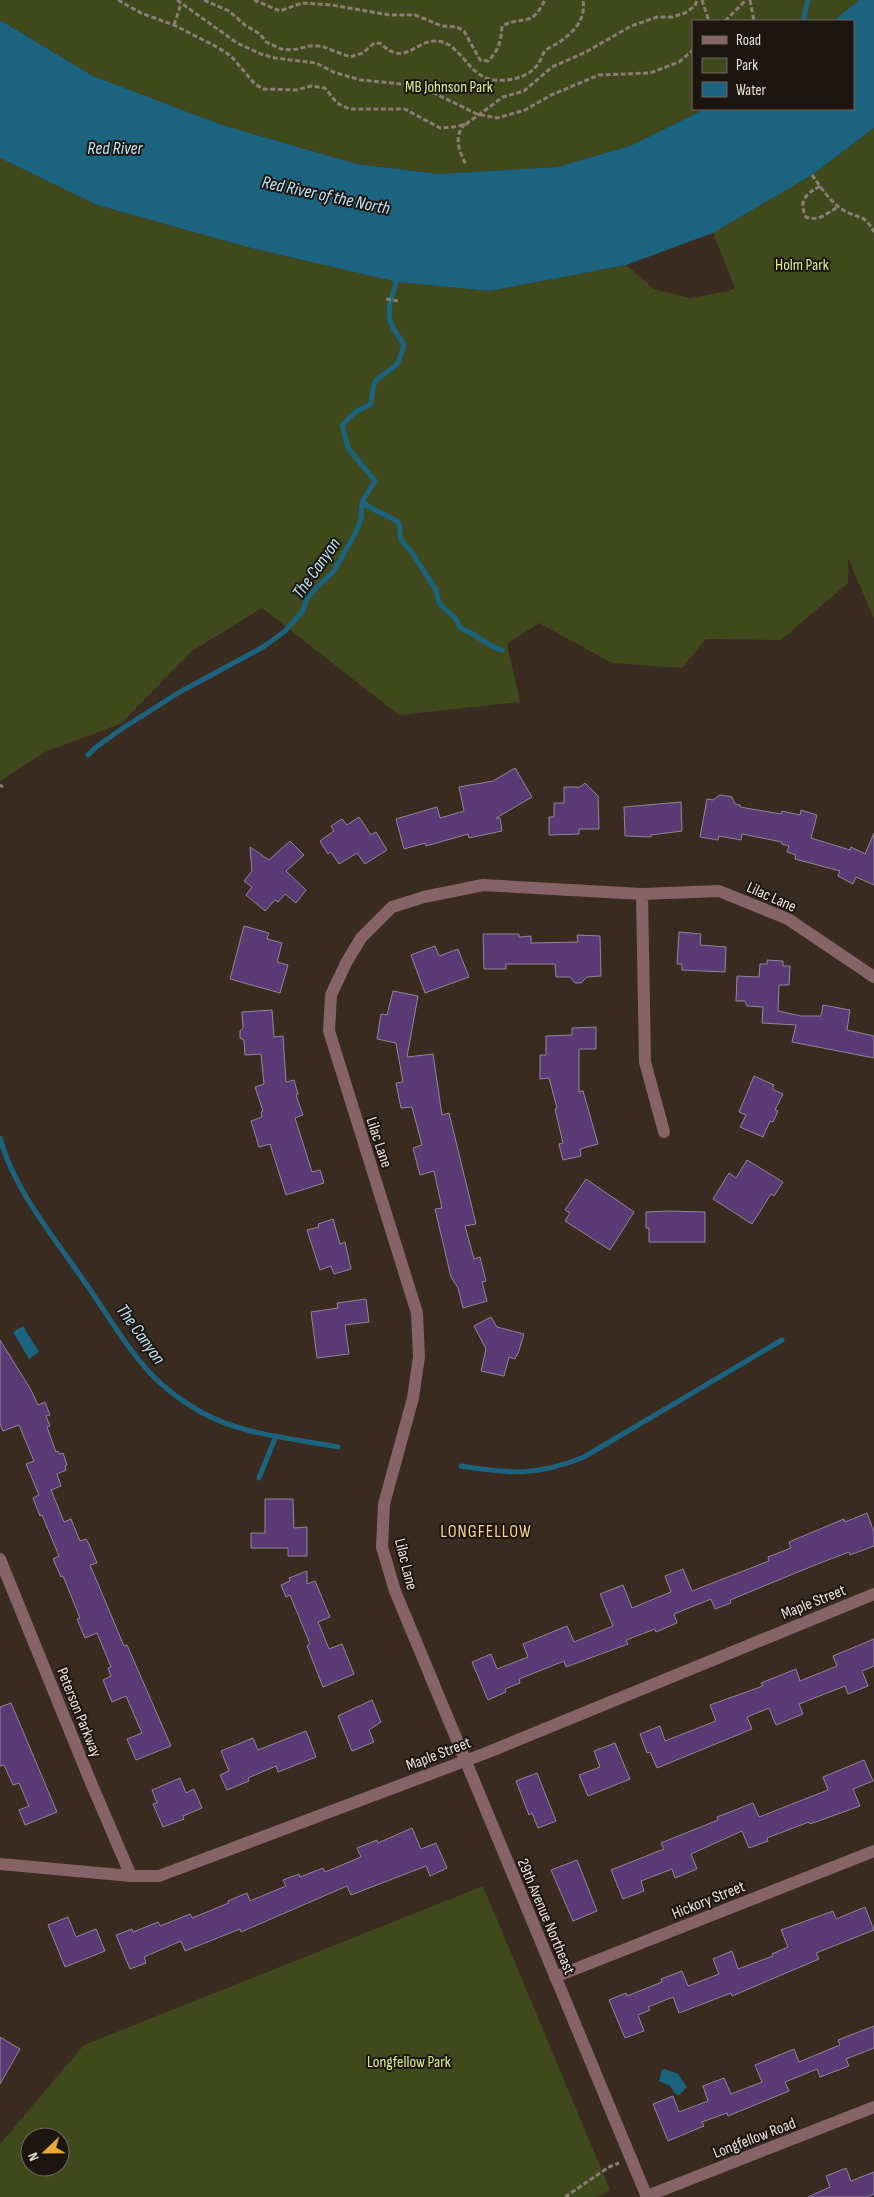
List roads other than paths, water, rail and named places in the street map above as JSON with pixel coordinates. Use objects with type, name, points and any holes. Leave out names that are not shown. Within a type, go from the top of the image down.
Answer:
[{"type":"street","name":"Lilac Lane","points":[[418,1647],[395,1590],[382,1547],[384,1504],[413,1398],[419,1357],[417,1313],[328,1031],[331,995],[346,963],[361,938],[392,907],[424,897],[483,885],[642,894],[719,891],[788,919],[874,977]]},
{"type":"street","points":[[642,894],[645,1062],[664,1132]]},
{"type":"street","name":"Peterson Parkway","points":[[0,1559],[131,1876]]},
{"type":"street","name":"Maple Street","points":[[0,1864],[131,1876],[159,1876],[465,1760],[874,1594]]},
{"type":"street","name":"29th Avenue Northeast","points":[[418,1647],[647,2197]]},
{"type":"street","name":"Hickory Street","points":[[555,1977],[874,1852]]},
{"type":"street","name":"Longfellow Road","points":[[647,2197],[874,2107]]},
{"type":"water","name":"Red River","points":[[859,0],[874,0],[874,128],[812,175],[713,233],[626,265],[490,291],[397,282],[251,248],[97,205],[0,158],[0,20],[93,76],[222,125],[357,164],[439,174],[557,167],[630,146],[703,110],[854,110],[854,20],[834,20]]},
{"type":"water","points":[[23,1326],[39,1352],[29,1359],[13,1332]]},
{"type":"water","points":[[665,2069],[678,2074],[687,2087],[679,2095],[675,2094],[670,2086],[659,2081],[662,2070]]},
{"type":"waterway","points":[[803,20],[808,0]]},
{"type":"waterway","name":"The Canyon","points":[[88,755],[123,728],[178,693],[263,647],[284,632],[302,612],[307,599],[333,572],[355,534],[361,519],[362,502],[375,481],[348,448],[342,425],[355,412],[371,404],[375,383],[379,377],[395,366],[401,356],[404,344],[393,327],[389,316],[396,276]]},
{"type":"waterway","points":[[362,502],[399,523],[401,540],[411,551],[436,590],[439,603],[456,619],[460,628],[491,646],[502,650]]},
{"type":"waterway","name":"The Canyon","points":[[0,1138],[15,1176],[36,1213],[124,1340],[151,1374],[180,1399],[215,1419],[249,1431],[338,1447]]},
{"type":"waterway","points":[[461,1466],[494,1471],[523,1472],[552,1468],[584,1457],[782,1340]]},
{"type":"waterway","points":[[259,1478],[276,1436]]},
{"type":"district","name":"LONGFELLOW","points":[[486,1531]]},
{"type":"park label","name":"MB Johnson Park","points":[[449,86]]},
{"type":"park label","name":"Holm Park","points":[[802,264]]},
{"type":"park label","name":"Longfellow Park","points":[[409,2061]]},
{"type":"water label","name":"Red River of the North","points":[[326,195]]}]
